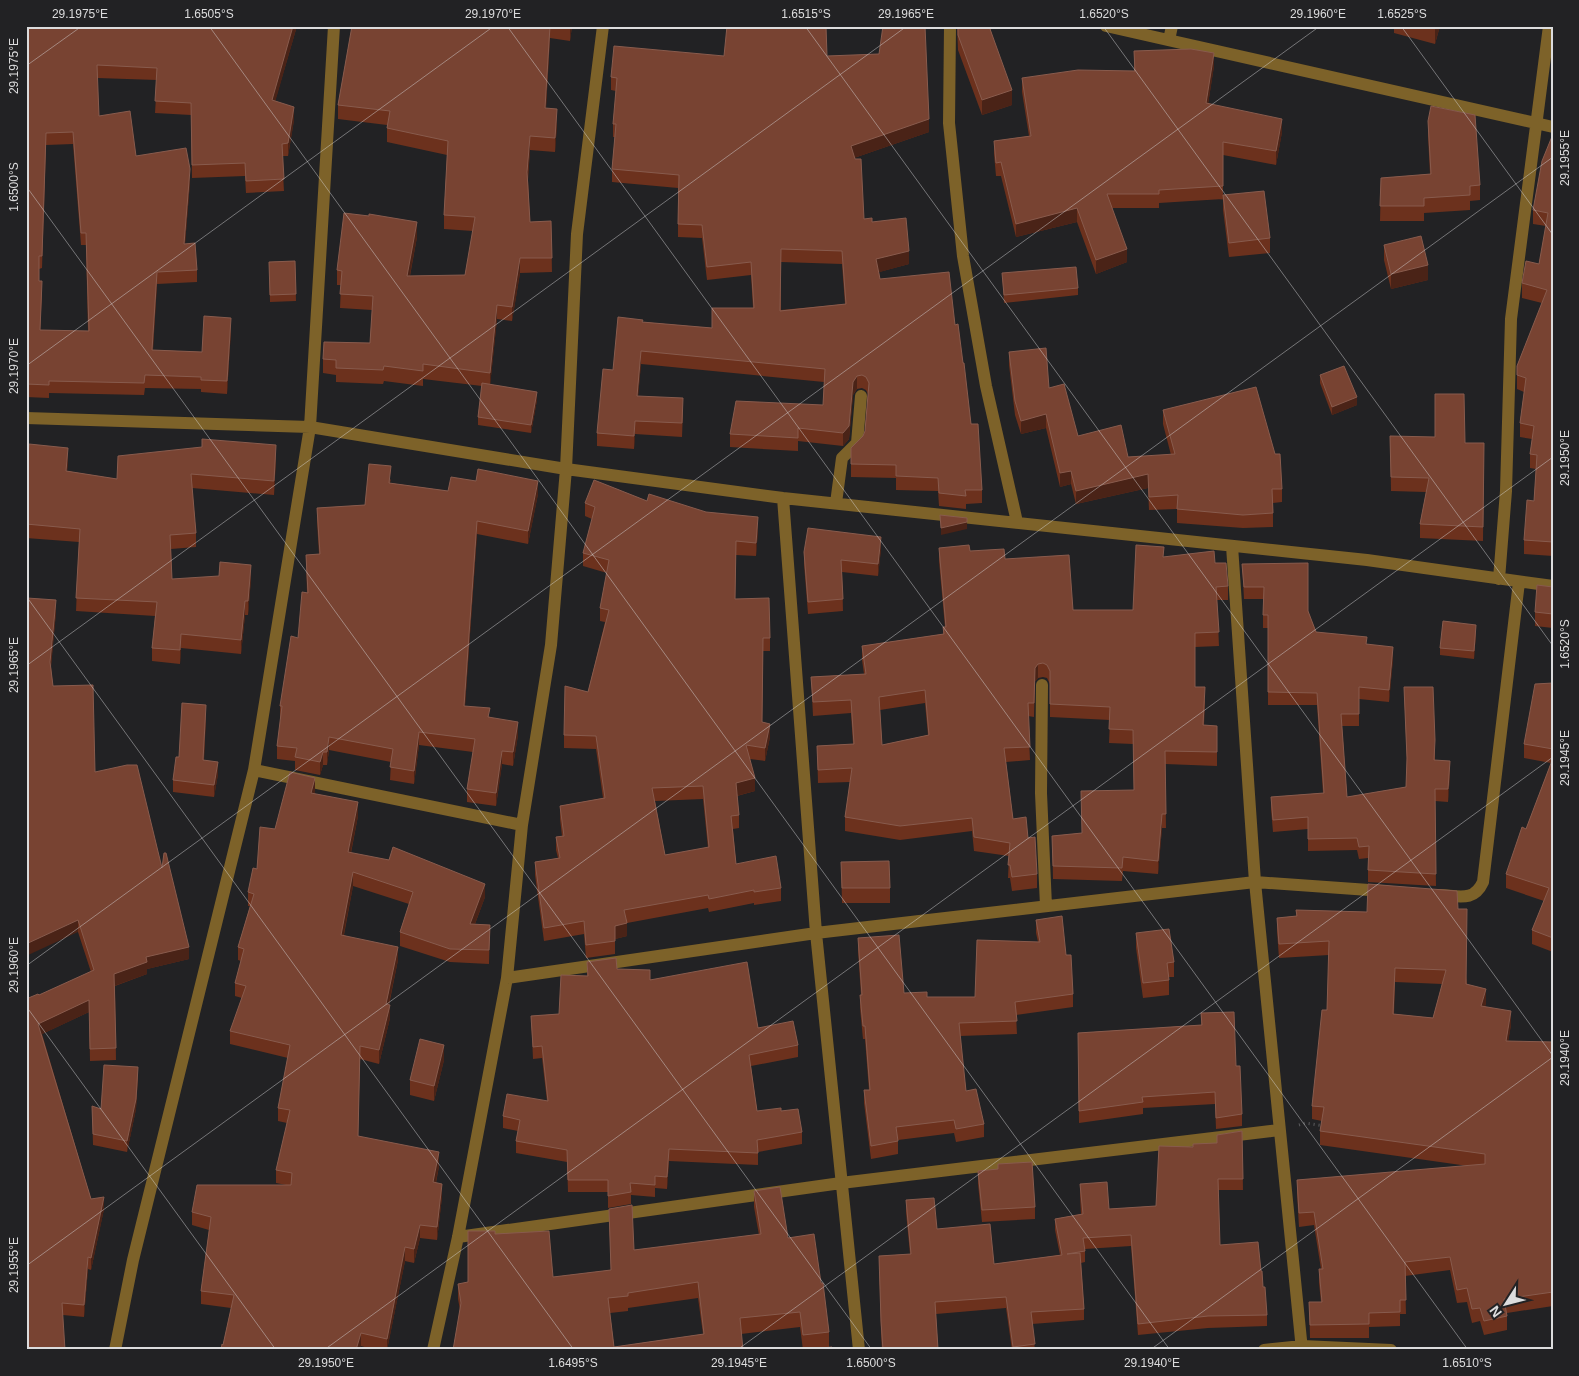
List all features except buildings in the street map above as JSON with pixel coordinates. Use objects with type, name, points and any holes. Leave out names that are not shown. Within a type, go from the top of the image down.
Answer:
[{"type":"street","points":[[115,1350],[136,1251],[254,770],[310,427],[334,26]]},
{"type":"street","points":[[433,1350],[458,1237],[507,978],[522,825],[551,645],[566,469],[577,234],[603,26]]},
{"type":"street","points":[[950,26],[949,123],[963,256],[986,386],[1017,522]]},
{"type":"street","points":[[1106,26],[1553,128]]},
{"type":"street","points":[[1169,40],[1172,26]]},
{"type":"street","points":[[1499,579],[1506,491],[1511,319],[1549,26]]},
{"type":"street","points":[[836,503],[842,458],[857,444],[861,396]]},
{"type":"street","points":[[26,418],[310,427],[566,469],[783,498],[1366,560],[1553,586]]},
{"type":"street","points":[[783,498],[816,933],[859,1350]]},
{"type":"street","points":[[1232,546],[1255,882],[1302,1348]]},
{"type":"street","points":[[1431,894],[1470,897],[1479,891],[1483,882],[1519,582]]},
{"type":"street","points":[[1042,685],[1041,793],[1046,906]]},
{"type":"street","points":[[254,770],[522,825]]},
{"type":"street","points":[[507,978],[816,933],[1255,882],[1392,892]]},
{"type":"street","points":[[458,1237],[841,1184],[1279,1130]]},
{"type":"street","points":[[1264,1350],[1302,1348],[1391,1350]]},
{"type":"path","points":[[1279,1130],[1305,1123],[1334,1127]]}]
